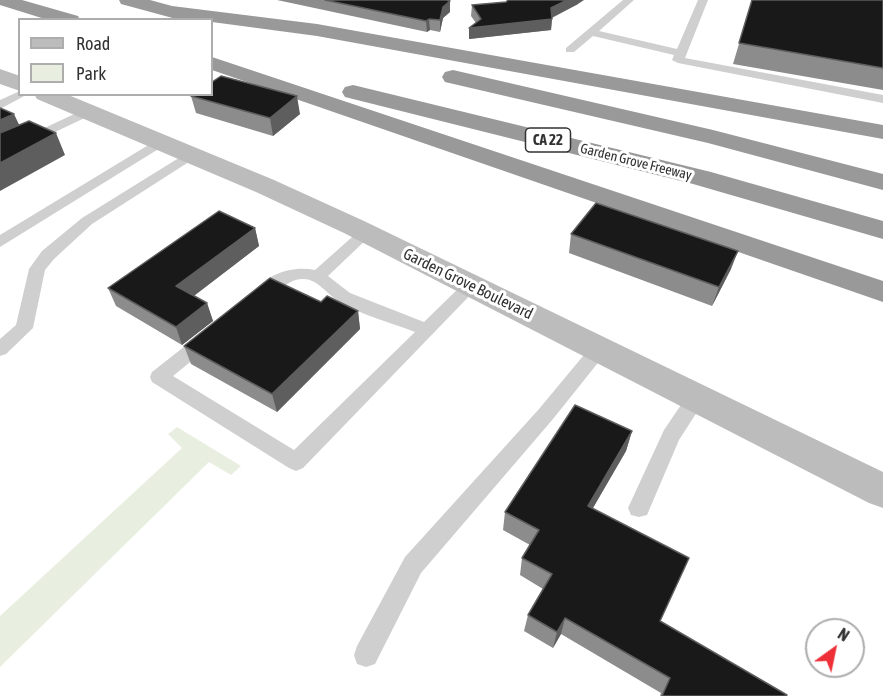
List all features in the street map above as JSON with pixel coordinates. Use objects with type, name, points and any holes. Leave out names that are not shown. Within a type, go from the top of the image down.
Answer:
[{"type":"highway","points":[[2,0],[64,18]]},
{"type":"highway","points":[[128,0],[198,18]]},
{"type":"highway","points":[[168,11],[317,30],[883,132]]},
{"type":"highway","name":"CA 22","points":[[213,21],[713,137],[883,182]]},
{"type":"highway","name":"Garden Grove Freeway","points":[[213,57],[702,178],[883,230]]},
{"type":"highway","points":[[213,63],[883,292]]},
{"type":"main road","points":[[0,76],[18,83]]},
{"type":"main road","name":"Garden Grove Boulevard","points":[[50,96],[265,186],[365,233],[883,491]]},
{"type":"lane","points":[[570,50],[629,0]]},
{"type":"lane","points":[[703,0],[678,60],[883,99]]},
{"type":"lane","points":[[591,32],[681,53]]},
{"type":"lane","points":[[0,105],[18,96]]},
{"type":"lane","points":[[0,154],[87,112]]},
{"type":"lane","points":[[0,242],[159,142]]},
{"type":"lane","points":[[0,349],[24,328],[37,269],[48,255],[87,221],[190,154]]},
{"type":"lane","points":[[318,276],[365,233]]},
{"type":"lane","points":[[248,305],[284,276],[303,273],[318,276],[344,297],[427,330]]},
{"type":"lane","points":[[222,327],[159,377],[296,462],[471,286]]},
{"type":"lane","points":[[366,655],[412,565],[538,423],[599,349]]},
{"type":"lane","points":[[639,508],[671,436],[696,398]]},
{"type":"green space","points":[[177,427],[241,466],[231,475],[209,462],[0,667],[0,616],[182,448],[168,434]]},
{"type":"building","points":[[325,0],[450,1],[443,7],[440,20],[426,21]]},
{"type":"building","points":[[508,0],[567,0],[551,8],[552,19],[469,28],[481,19],[472,5]]},
{"type":"building","points":[[752,0],[883,0],[883,68],[739,43]]},
{"type":"building","points":[[221,76],[297,96],[270,118],[191,96],[213,96],[213,81]]},
{"type":"building","points":[[0,108],[14,114],[0,120]]},
{"type":"building","points":[[29,121],[56,133],[0,163],[0,133]]},
{"type":"building","points":[[596,203],[738,251],[719,287],[571,234]]},
{"type":"building","points":[[219,211],[255,228],[176,286],[207,303],[176,327],[108,288]]},
{"type":"building","points":[[270,278],[321,302],[327,296],[358,311],[272,394],[184,346]]},
{"type":"building","points":[[575,405],[632,431],[588,506],[689,558],[660,621],[786,696],[662,696],[670,678],[565,618],[557,632],[528,615],[552,574],[522,558],[539,530],[505,512]]}]
